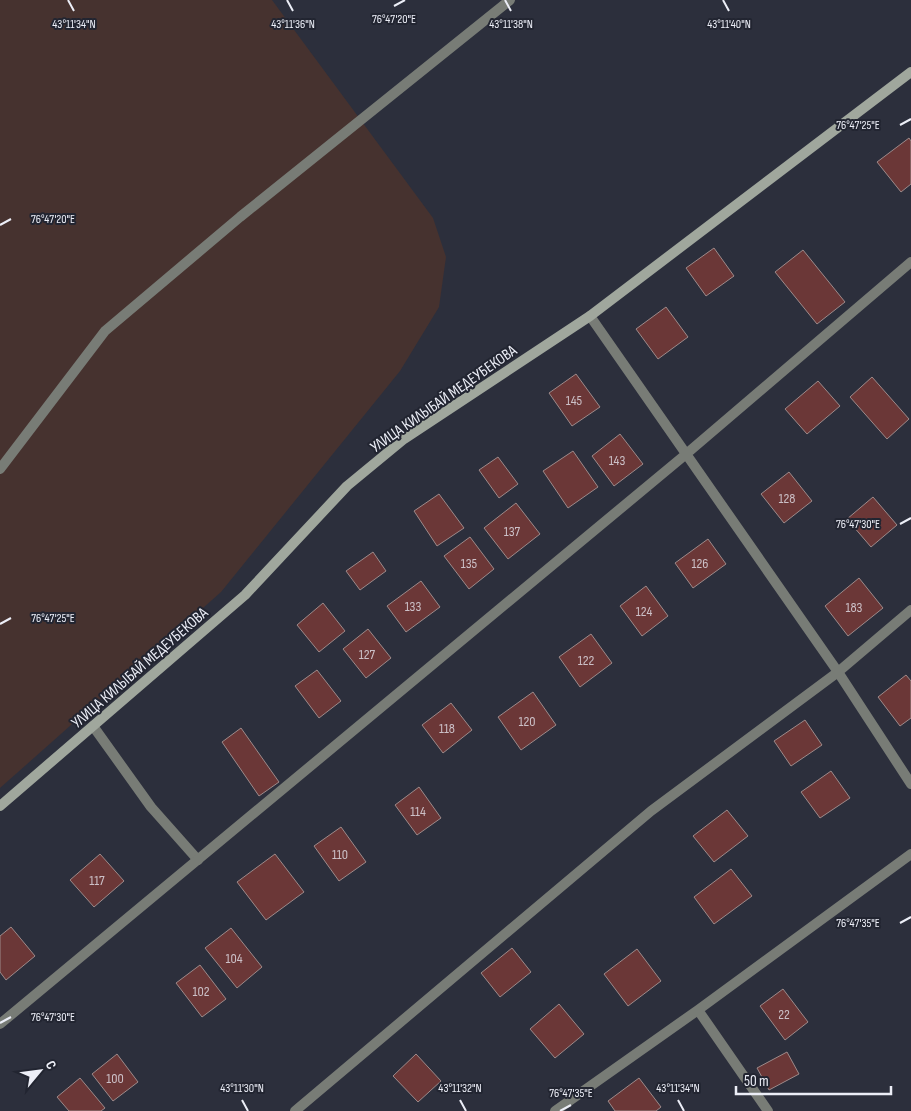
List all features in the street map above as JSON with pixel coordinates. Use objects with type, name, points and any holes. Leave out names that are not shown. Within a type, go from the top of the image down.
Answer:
[{"type":"main road","name":"УЛИЦА КИЛЫБАЙ МЕДЕУБЕКОВА","points":[[0,806],[246,595],[347,486],[404,440],[590,316],[911,72]]},
{"type":"street","points":[[0,469],[105,331],[240,217],[510,0]]},
{"type":"street","points":[[0,1024],[686,455],[911,262]]},
{"type":"street","points":[[590,316],[838,672],[911,784]]},
{"type":"street","points":[[295,1111],[651,811],[838,672],[911,610]]},
{"type":"street","points":[[93,726],[151,807],[198,860]]},
{"type":"street","points":[[555,1111],[698,1010],[911,854]]},
{"type":"street","points":[[698,1010],[768,1111]]},
{"type":"shaded area","points":[[0,0],[272,0],[433,218],[446,257],[439,307],[400,371],[221,592],[0,788]]},
{"type":"building","points":[[909,138],[911,141],[911,184],[901,192],[877,162]]},
{"type":"building","points":[[714,248],[734,276],[706,296],[686,268]]},
{"type":"building","points":[[803,250],[845,302],[817,324],[775,272]]},
{"type":"building","points":[[666,307],[688,337],[658,359],[636,329]]},
{"type":"building","points":[[576,374],[600,407],[572,426],[549,393]]},
{"type":"building","points":[[872,377],[909,419],[887,439],[850,397]]},
{"type":"building","points":[[818,381],[840,406],[807,434],[785,409]]},
{"type":"building","points":[[620,434],[643,464],[614,486],[592,456]]},
{"type":"building","points":[[573,451],[598,487],[568,508],[543,471]]},
{"type":"building","points":[[498,457],[518,484],[499,498],[479,470]]},
{"type":"building","points":[[789,472],[812,501],[784,523],[761,494]]},
{"type":"building","points":[[439,494],[464,528],[437,546],[414,511]]},
{"type":"building","points":[[873,497],[897,525],[871,547],[847,519]]},
{"type":"building","points":[[516,503],[540,534],[508,559],[484,528]]},
{"type":"building","points":[[470,537],[494,569],[469,589],[444,556]]},
{"type":"building","points":[[708,539],[726,564],[693,588],[675,563]]},
{"type":"building","points":[[373,552],[386,571],[360,590],[346,571]]},
{"type":"building","points":[[859,578],[883,608],[848,636],[825,606]]},
{"type":"building","points":[[421,581],[440,607],[406,632],[387,606]]},
{"type":"building","points":[[646,586],[668,616],[642,636],[620,606]]},
{"type":"building","points":[[323,603],[345,631],[319,652],[297,625]]},
{"type":"building","points":[[368,629],[391,658],[366,678],[343,649]]},
{"type":"building","points":[[591,634],[612,663],[580,687],[559,657]]},
{"type":"building","points":[[317,670],[341,701],[319,718],[295,686]]},
{"type":"building","points":[[906,675],[911,681],[911,718],[900,726],[878,697]]},
{"type":"building","points":[[533,692],[556,725],[521,750],[498,717]]},
{"type":"building","points":[[451,703],[472,730],[443,753],[422,725]]},
{"type":"building","points":[[805,720],[822,745],[791,766],[774,741]]},
{"type":"building","points":[[241,728],[279,782],[259,796],[222,742]]},
{"type":"building","points":[[831,771],[850,798],[820,818],[801,792]]},
{"type":"building","points":[[419,787],[441,818],[417,835],[395,805]]},
{"type":"building","points":[[727,810],[748,836],[714,862],[693,836]]},
{"type":"building","points":[[341,827],[366,862],[339,881],[314,846]]},
{"type":"building","points":[[100,854],[124,881],[94,907],[70,880]]},
{"type":"building","points":[[275,854],[304,892],[266,920],[237,882]]},
{"type":"building","points":[[731,869],[752,896],[714,924],[694,897]]},
{"type":"building","points":[[11,927],[35,956],[6,980],[0,972],[0,936]]},
{"type":"building","points":[[231,928],[262,967],[237,988],[205,948]]},
{"type":"building","points":[[512,948],[531,972],[500,997],[481,973]]},
{"type":"building","points":[[637,949],[661,981],[628,1006],[604,974]]},
{"type":"building","points":[[200,965],[226,999],[202,1017],[176,983]]},
{"type":"building","points":[[783,989],[808,1022],[785,1040],[760,1006]]},
{"type":"building","points":[[559,1004],[584,1034],[555,1058],[530,1029]]},
{"type":"building","points":[[787,1052],[799,1074],[769,1090],[757,1068]]},
{"type":"building","points":[[117,1054],[138,1082],[113,1101],[92,1074]]},
{"type":"building","points":[[416,1054],[441,1081],[418,1102],[393,1076]]},
{"type":"building","points":[[80,1078],[105,1108],[101,1111],[69,1111],[57,1097]]},
{"type":"building","points":[[639,1078],[661,1107],[656,1111],[615,1111],[608,1101]]}]
